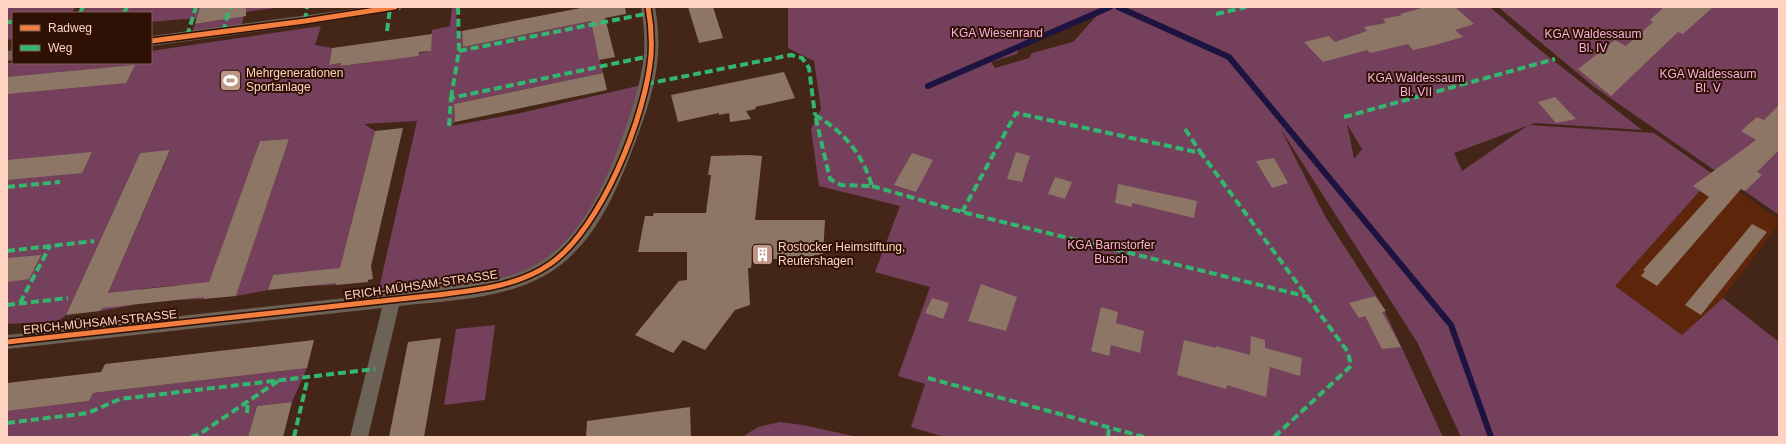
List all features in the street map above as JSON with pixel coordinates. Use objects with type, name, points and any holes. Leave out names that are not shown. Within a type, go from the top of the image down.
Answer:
[{"type":"street","points":[[152,41],[305,21],[394,7]]},
{"type":"street","name":"ERICH-MÜHSAM-STRASSE","points":[[7,342],[392,301],[498,286],[521,280],[550,264],[576,243],[594,216],[613,178],[639,111],[650,56],[652,34],[648,7]]},
{"type":"street","points":[[359,437],[392,301]]},
{"type":"shaded area","points":[[1714,175],[1779,220],[1779,224],[1723,298],[1682,335],[1614,286]]},
{"type":"green space","points":[[7,7],[75,7],[72,12],[12,12],[12,39],[7,40]]},
{"type":"green space","points":[[86,7],[200,7],[197,19],[152,22],[152,12],[83,12]]},
{"type":"green space","points":[[225,7],[283,7],[245,12],[241,27],[192,33],[195,24],[222,20]]},
{"type":"green space","points":[[456,7],[457,32],[462,31],[463,47],[605,18],[594,36],[603,73],[454,104],[455,122],[451,126],[516,114],[646,84],[639,111],[576,243],[521,280],[376,302],[417,121],[364,124],[375,131],[336,285],[307,286],[311,272],[273,275],[268,290],[236,296],[289,139],[260,141],[203,299],[174,300],[179,285],[140,289],[134,305],[100,311],[170,151],[140,153],[66,315],[58,321],[7,324],[7,63],[152,64],[152,51],[321,26],[315,45],[332,48],[329,65],[341,63],[341,66],[366,63],[367,59],[373,62],[430,51],[432,30],[450,26],[452,8]]},
{"type":"green space","points":[[788,7],[1490,7],[1540,50],[1642,130],[1535,123],[1529,125],[1654,133],[1714,175],[1615,286],[1682,335],[1723,298],[1779,342],[1779,437],[1461,437],[1417,342],[1280,128],[1326,218],[1381,303],[1443,437],[944,437],[911,427],[925,384],[898,376],[930,287],[875,272],[900,206],[819,186],[811,129],[821,109],[814,61],[788,48]],"holes":[[[1100,12],[1073,42],[1032,53],[1029,58],[995,68],[991,62],[1017,54],[1020,45]],[[1347,124],[1362,149],[1354,158]],[[1527,126],[1462,171],[1454,153]]]},
{"type":"green space","name":"KGA Waldessaum Bl. V","points":[[1498,7],[1779,7],[1779,215],[1593,86]]},
{"type":"green space","points":[[495,325],[485,400],[444,405],[456,329]]},
{"type":"green space","points":[[307,368],[292,402],[257,406],[248,437],[7,437],[7,411],[89,401],[93,393]]},
{"type":"green space","points":[[780,422],[803,425],[858,437],[742,437],[758,427]]},
{"type":"building","points":[[200,7],[246,7],[246,16],[195,24]]},
{"type":"building","points":[[586,7],[625,7],[626,14],[605,18],[615,57],[599,60],[591,21],[463,47],[462,31]]},
{"type":"building","points":[[688,7],[713,7],[723,38],[699,43]]},
{"type":"building","points":[[1425,7],[1455,7],[1474,24],[1455,30],[1463,37],[1435,45],[1413,50],[1408,44],[1370,53],[1367,50],[1323,62],[1304,42],[1329,36],[1335,42],[1367,31],[1364,27],[1386,23],[1383,19],[1402,15],[1400,14]]},
{"type":"building","points":[[1664,7],[1713,7],[1683,34],[1678,32],[1611,96],[1578,69],[1615,40],[1626,46],[1653,22],[1650,20]]},
{"type":"building","points":[[432,34],[431,51],[419,52],[418,56],[341,66],[341,63],[329,65],[332,48]]},
{"type":"building","points":[[135,65],[126,83],[7,94],[7,77]]},
{"type":"building","points":[[784,72],[795,98],[755,107],[756,109],[746,111],[751,119],[730,122],[729,113],[719,115],[719,113],[678,122],[671,95]]},
{"type":"building","points":[[603,73],[607,90],[455,122],[454,104]]},
{"type":"building","points":[[1555,97],[1576,119],[1556,123],[1538,102]]},
{"type":"building","points":[[1779,105],[1779,150],[1757,172],[1762,175],[1745,191],[1741,189],[1657,286],[1641,276],[1645,271],[1643,270],[1709,197],[1693,186],[1756,140],[1741,131],[1757,117],[1764,120]]},
{"type":"building","points":[[403,128],[371,266],[373,279],[368,280],[368,282],[336,285],[336,283],[268,290],[273,275],[340,268],[375,131]]},
{"type":"building","points":[[289,139],[236,296],[203,299],[204,297],[102,308],[100,311],[66,315],[140,153],[170,150],[108,293],[209,282],[260,141]]},
{"type":"building","points":[[92,152],[82,173],[7,180],[7,160]]},
{"type":"building","points":[[1016,152],[1030,156],[1022,182],[1007,179]]},
{"type":"building","points":[[912,153],[933,160],[916,192],[894,185]]},
{"type":"building","name":"Rostocker Heimstiftung, Reutershagen","points":[[711,156],[762,156],[755,220],[825,220],[823,255],[814,255],[814,259],[752,259],[751,268],[748,268],[750,305],[735,310],[705,350],[683,340],[673,353],[635,335],[679,281],[687,280],[687,252],[638,252],[645,216],[653,216],[654,213],[706,213],[711,175],[708,175]]},
{"type":"building","points":[[1274,158],[1288,183],[1272,188],[1256,161]]},
{"type":"building","points":[[1055,177],[1072,182],[1065,199],[1048,194]]},
{"type":"building","points":[[1118,184],[1197,201],[1194,218],[1132,203],[1132,207],[1115,203]]},
{"type":"building","points":[[1752,224],[1767,232],[1701,315],[1685,305]]},
{"type":"building","points":[[41,255],[29,279],[7,282],[7,258]]},
{"type":"building","points":[[981,284],[1017,297],[1006,331],[968,321]]},
{"type":"building","points":[[1375,296],[1386,311],[1382,312],[1401,347],[1382,349],[1365,316],[1359,318],[1349,303]]},
{"type":"building","points":[[932,298],[949,303],[943,319],[925,313]]},
{"type":"building","points":[[1101,307],[1118,312],[1116,323],[1144,331],[1140,353],[1111,345],[1109,356],[1091,351]]},
{"type":"building","points":[[1251,336],[1265,340],[1265,348],[1302,358],[1300,376],[1270,367],[1266,397],[1227,385],[1226,389],[1177,375],[1184,340],[1216,348],[1216,346],[1250,355]]},
{"type":"building","points":[[441,338],[424,437],[389,437],[408,342]]},
{"type":"building","points":[[314,340],[307,368],[93,393],[89,401],[7,411],[7,383],[101,372],[105,364]]},
{"type":"building","points":[[292,402],[283,437],[248,437],[257,406]]},
{"type":"building","points":[[690,407],[691,437],[586,437],[587,421]]},
{"type":"waterway","points":[[928,86],[1110,7]]},
{"type":"waterway","points":[[1118,7],[1229,57],[1451,325],[1491,437]]},
{"type":"marked path","points":[[80,12],[83,7]]},
{"type":"marked path","points":[[124,12],[127,7]]},
{"type":"marked path","points":[[187,36],[196,7]]},
{"type":"marked path","points":[[223,32],[230,7]]},
{"type":"marked path","points":[[305,21],[307,7]]},
{"type":"marked path","points":[[451,98],[459,51],[458,7]]},
{"type":"marked path","points":[[1216,14],[1246,7]]},
{"type":"marked path","points":[[387,31],[390,8]]},
{"type":"marked path","points":[[459,51],[650,13]]},
{"type":"marked path","points":[[7,22],[12,22]]},
{"type":"marked path","points":[[646,84],[791,55],[802,58],[809,68],[815,115]]},
{"type":"marked path","points":[[449,126],[451,98],[650,56]]},
{"type":"marked path","points":[[1344,117],[1555,59]]},
{"type":"marked path","points":[[962,212],[1016,113],[1201,153],[1348,352],[1351,366],[1274,437]]},
{"type":"marked path","points":[[872,186],[864,163],[852,144],[835,128],[815,115],[830,179],[841,185],[872,186],[962,212],[1309,297]]},
{"type":"marked path","points":[[1185,129],[1201,153]]},
{"type":"marked path","points":[[7,187],[60,182]]},
{"type":"marked path","points":[[7,251],[94,241]]},
{"type":"marked path","points":[[20,303],[50,246]]},
{"type":"marked path","points":[[7,305],[68,298]]},
{"type":"marked path","points":[[7,423],[88,413],[120,399],[375,369]]},
{"type":"marked path","points":[[294,437],[308,377]]},
{"type":"marked path","points":[[928,378],[1144,437]]},
{"type":"marked path","points":[[191,437],[198,435],[278,381]]},
{"type":"marked path","points":[[247,413],[248,401]]},
{"type":"marked path","points":[[1108,437],[1109,428]]},
{"type":"cycle path","points":[[152,41],[305,21],[395,7]]},
{"type":"cycle path","points":[[7,342],[437,295],[496,286],[524,278],[537,272],[550,264],[564,252],[589,224],[615,173],[635,123],[645,90],[651,57],[652,40],[648,7]]},
{"type":"place","name":"Mehrgenerationen Sportanlage","points":[[230,80]]},
{"type":"place","name":"Rostocker Heimstiftung, Reutershagen","points":[[763,254]]},
{"type":"park label","name":"KGA Wiesenrand","points":[[997,33]]},
{"type":"park label","name":"KGA Waldessaum Bl. IV","points":[[1593,41]]},
{"type":"park label","name":"KGA Waldessaum Bl. VII","points":[[1416,85]]},
{"type":"park label","name":"KGA Barnstorfer Busch","points":[[1111,252]]}]
